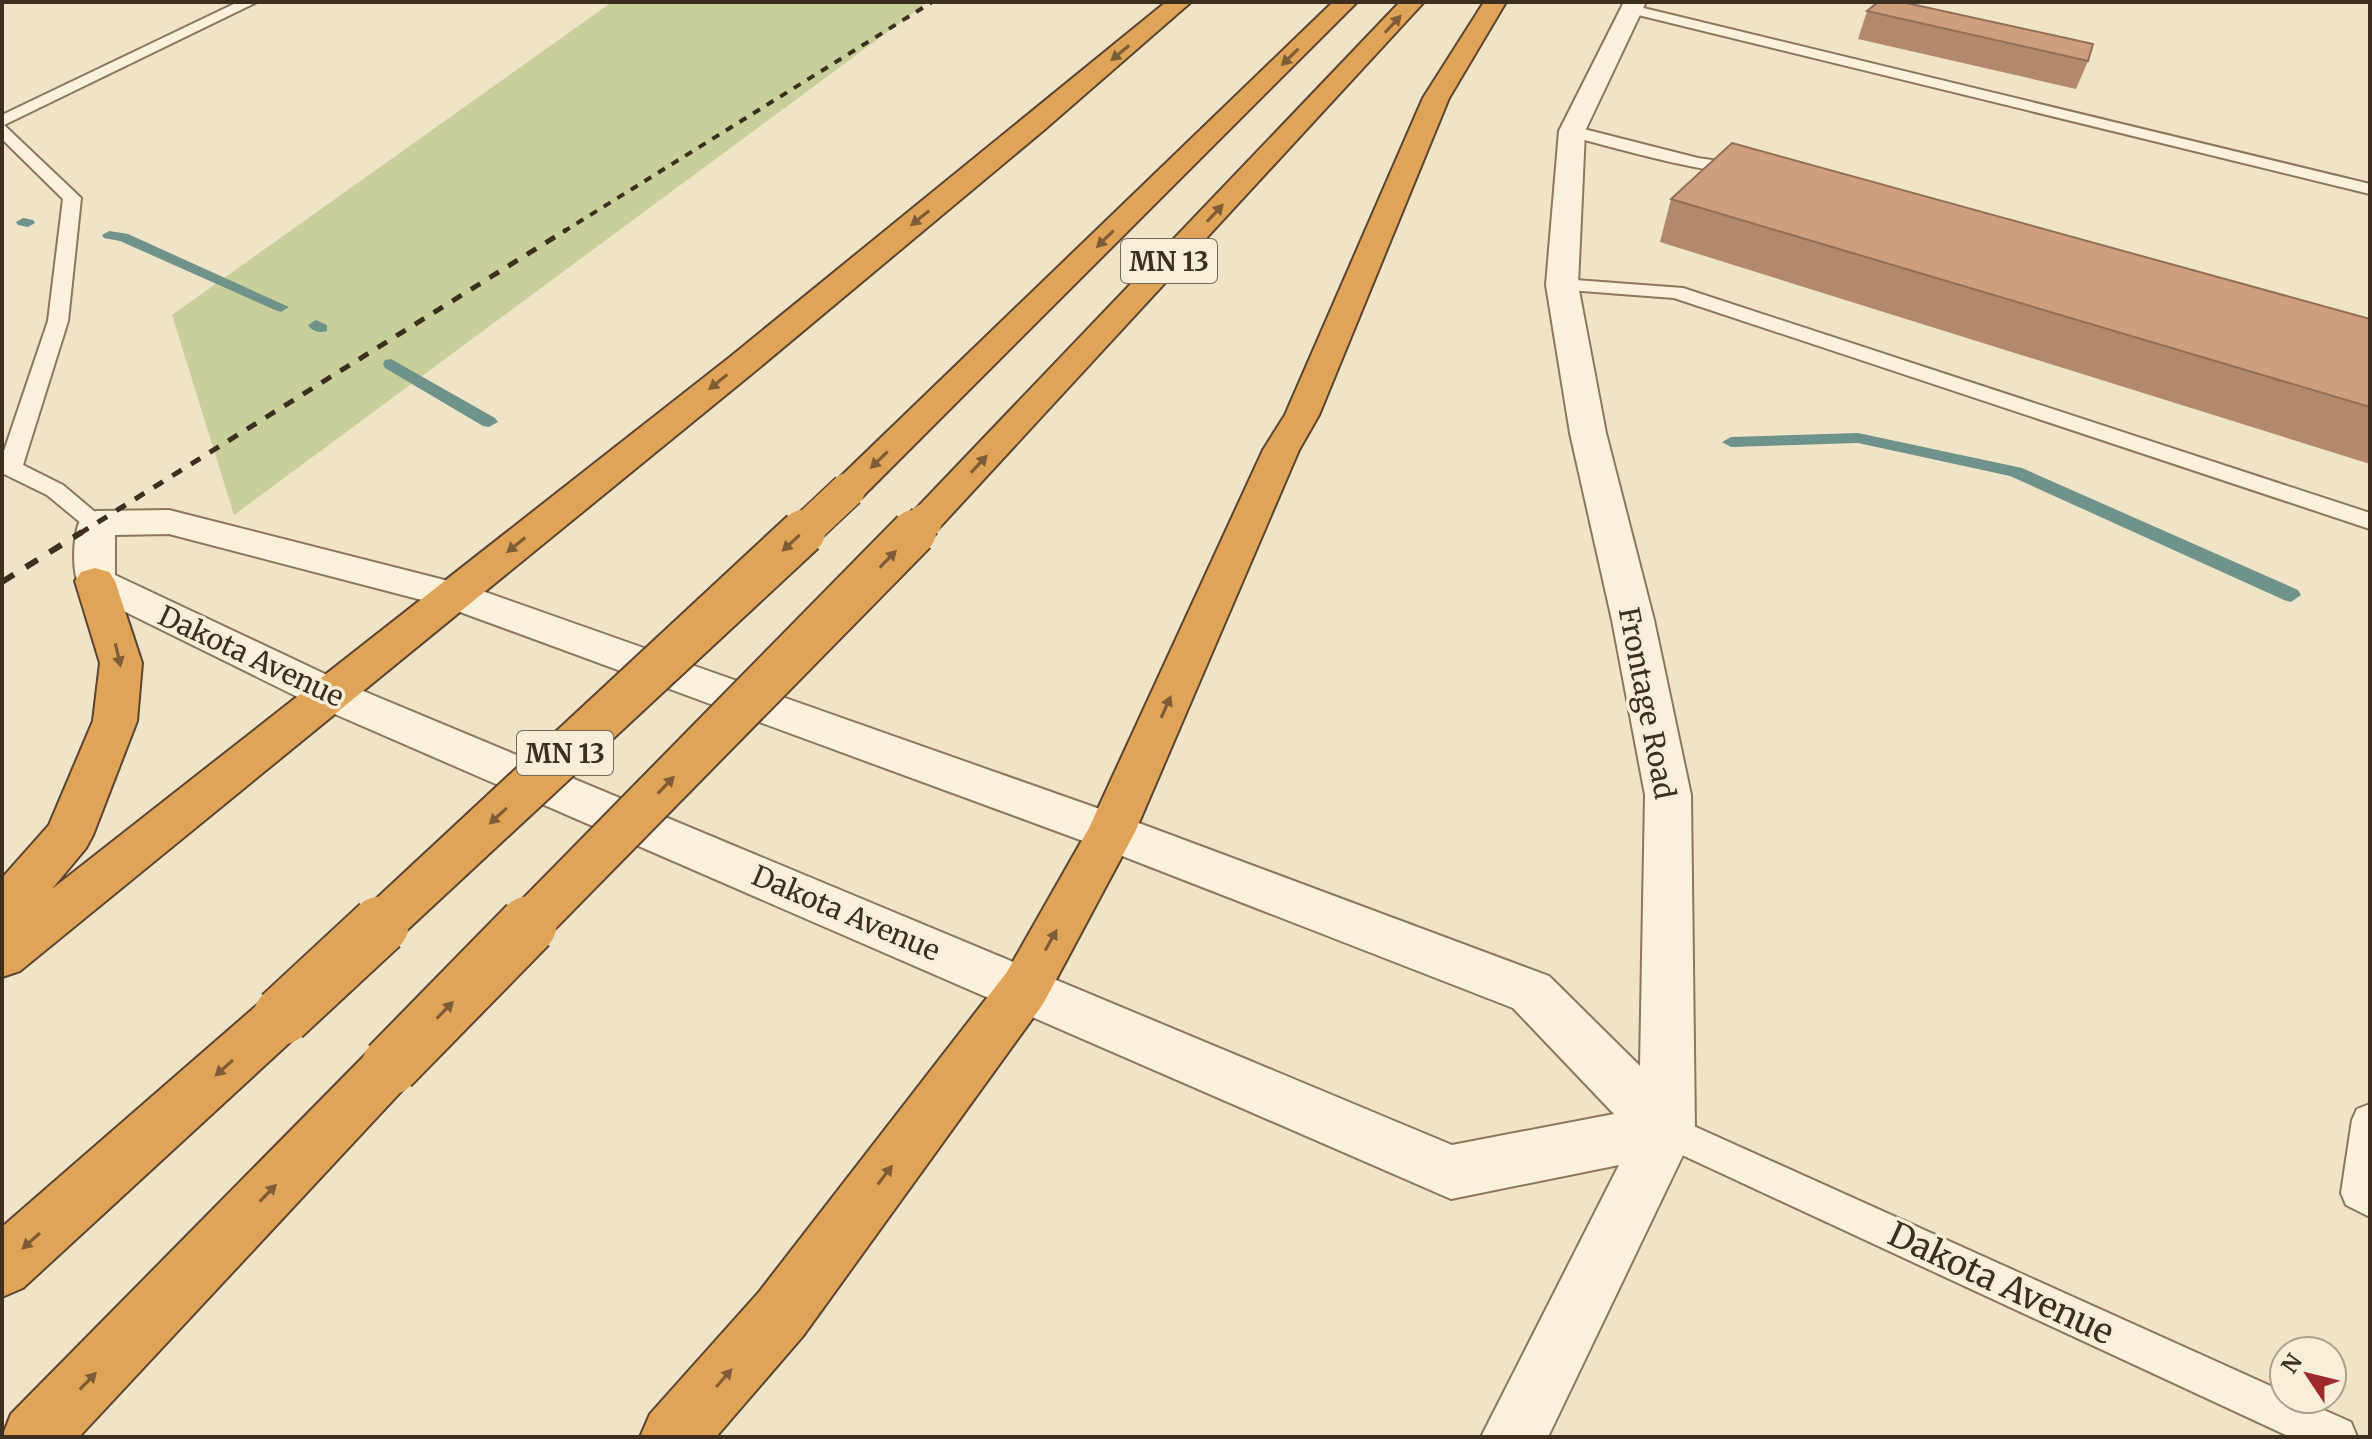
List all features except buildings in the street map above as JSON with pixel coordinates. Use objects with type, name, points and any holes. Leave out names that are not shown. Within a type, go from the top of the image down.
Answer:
[{"type":"highway","points":[[2,956],[1040,121],[1180,2]]},
{"type":"highway","name":"MN 13","points":[[2,1267],[282,1016],[848,490],[1346,2]]},
{"type":"highway","name":"MN 13","points":[[34,1437],[390,1066],[925,521],[1413,2]]},
{"type":"highway","points":[[673,1437],[781,1314],[1025,988],[1111,832],[1281,450],[1302,415],[1436,98],[1495,2]]},
{"type":"highway","points":[[2,912],[69,835],[115,721],[121,663],[95,581]]},
{"type":"street","name":"Frontage Road","points":[[1514,1437],[1667,1130],[1668,795],[1633,620],[1588,433],[1562,285],[1572,131],[1633,5]]},
{"type":"street","name":"Dakota Avenue","points":[[96,523],[169,522],[454,595],[1111,832],[1531,992],[1667,1130]]},
{"type":"street","points":[[95,581],[96,523]]},
{"type":"street","name":"Dakota Avenue","points":[[95,581],[329,694],[1451,1172],[1667,1130]]},
{"type":"lane","points":[[2,121],[250,2]]},
{"type":"lane","points":[[1633,5],[2370,189]]},
{"type":"lane","points":[[2,130],[72,198],[58,321],[6,466],[55,490],[96,523]]},
{"type":"lane","points":[[1572,131],[1698,163],[1773,174]]},
{"type":"lane","points":[[1562,285],[1676,292],[2370,521]]},
{"type":"lane","points":[[2370,1120],[2359,1193],[2370,1199]]},
{"type":"lane","name":"Dakota Avenue","points":[[1667,1130],[2336,1437]]},
{"type":"green space","points":[[612,2],[928,2],[234,515],[172,315]]},
{"type":"waterway","points":[[23,222],[28,223]]},
{"type":"waterway","points":[[109,235],[123,237],[281,307]]},
{"type":"waterway","points":[[316,325],[321,328]]},
{"type":"waterway","points":[[391,364],[489,422]]},
{"type":"waterway","points":[[1731,442],[1858,438],[2016,472],[2291,595]]},
{"type":"railway","points":[[563,232],[932,2]]},
{"type":"railway","points":[[79,534],[566,230]]},
{"type":"railway","points":[[2,582],[82,532]]}]
